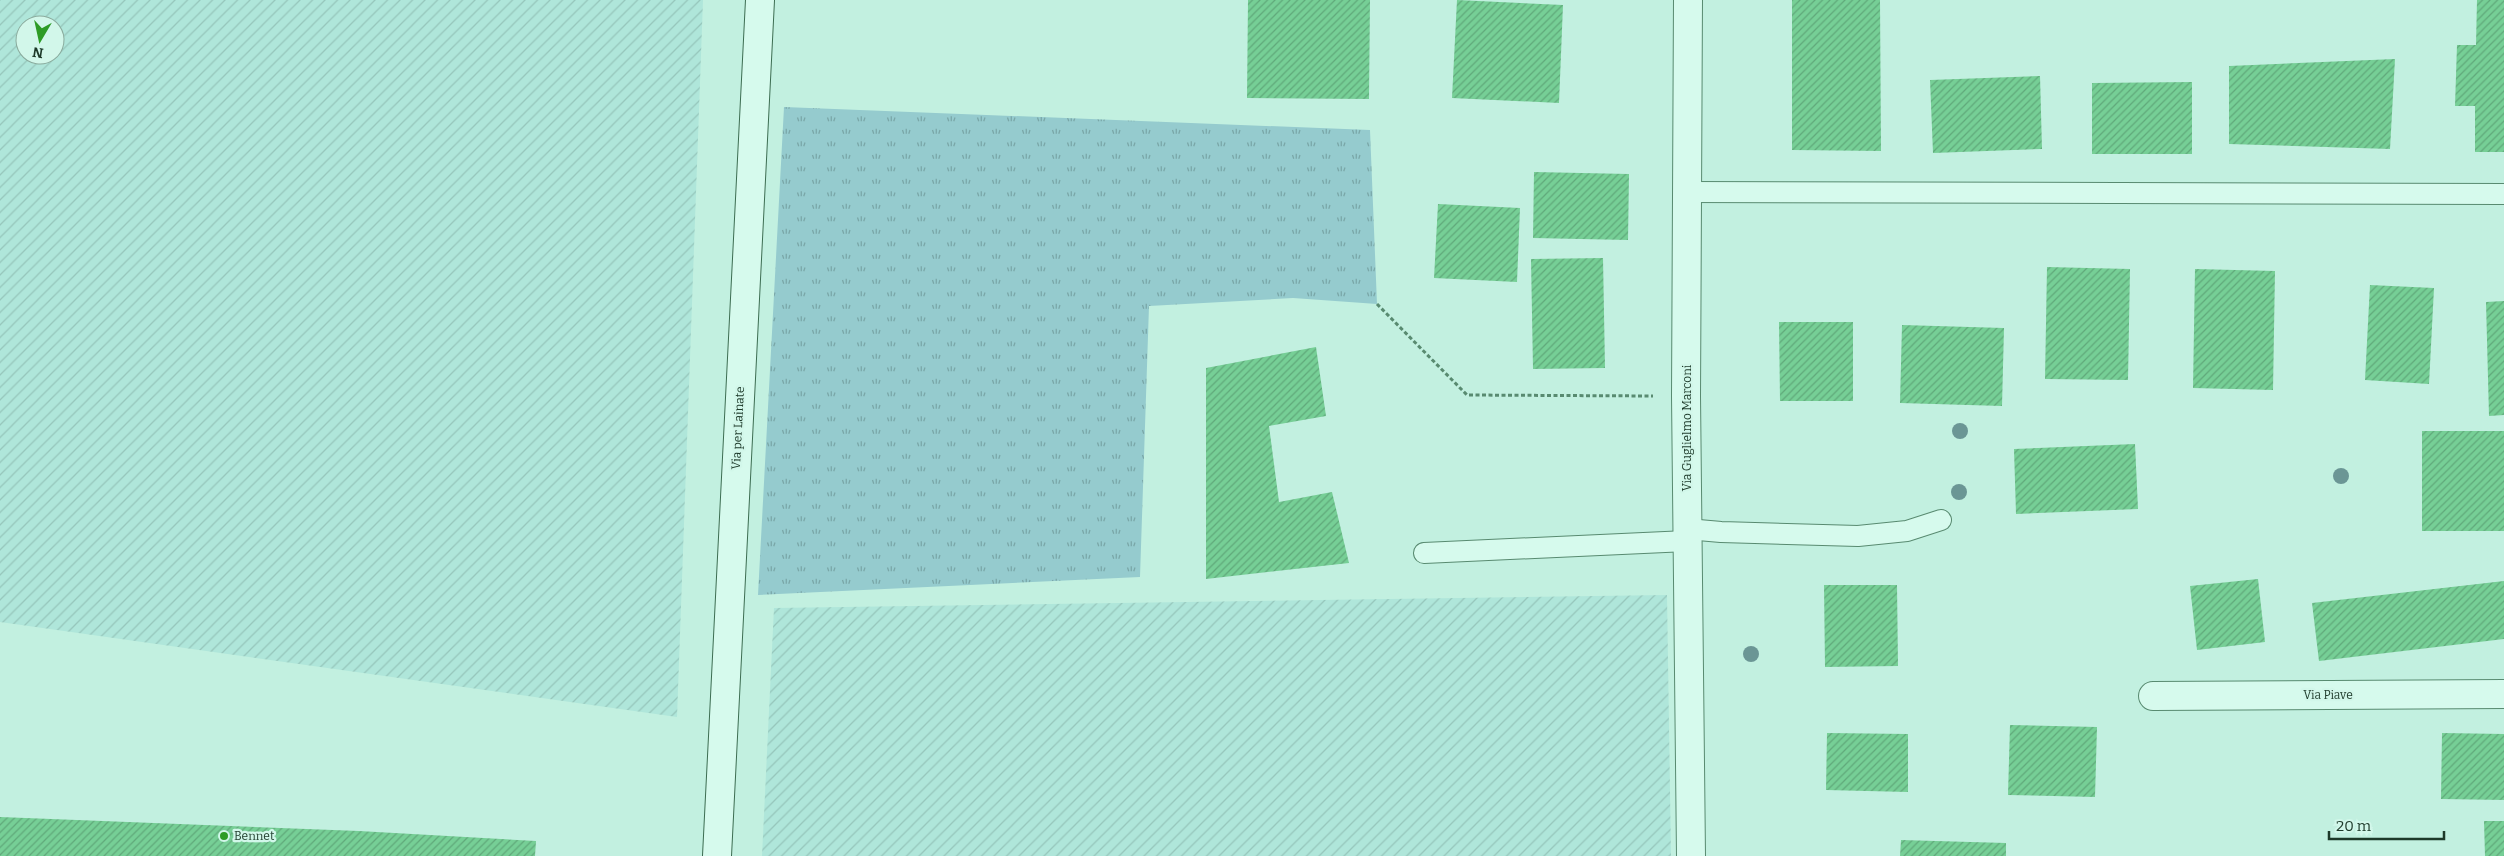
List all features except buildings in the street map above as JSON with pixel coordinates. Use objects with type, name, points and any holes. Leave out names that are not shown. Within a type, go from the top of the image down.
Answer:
[{"type":"street","name":"Via per Lainate","points":[[717,856],[760,0]]},
{"type":"street","name":"Via Guglielmo Marconi","points":[[1688,0],[1686,396],[1691,856]]},
{"type":"street","name":"Via Piave","points":[[2153,696],[2504,694]]},
{"type":"lane","points":[[1686,192],[2504,194]]},
{"type":"lane","points":[[1424,553],[1721,532],[1858,536],[1907,531],[1941,520]]},
{"type":"path","points":[[1377,304],[1467,396],[1686,396]]},
{"type":"shaded area","points":[[0,0],[703,0],[677,717],[0,622]]},
{"type":"shaded area","points":[[1667,595],[1671,856],[762,856],[774,608]]},
{"type":"green space","points":[[784,107],[1370,130],[1377,304],[1293,298],[1149,306],[1140,577],[758,595]]},
{"type":"place","name":"Bennet","points":[[224,836]]}]
